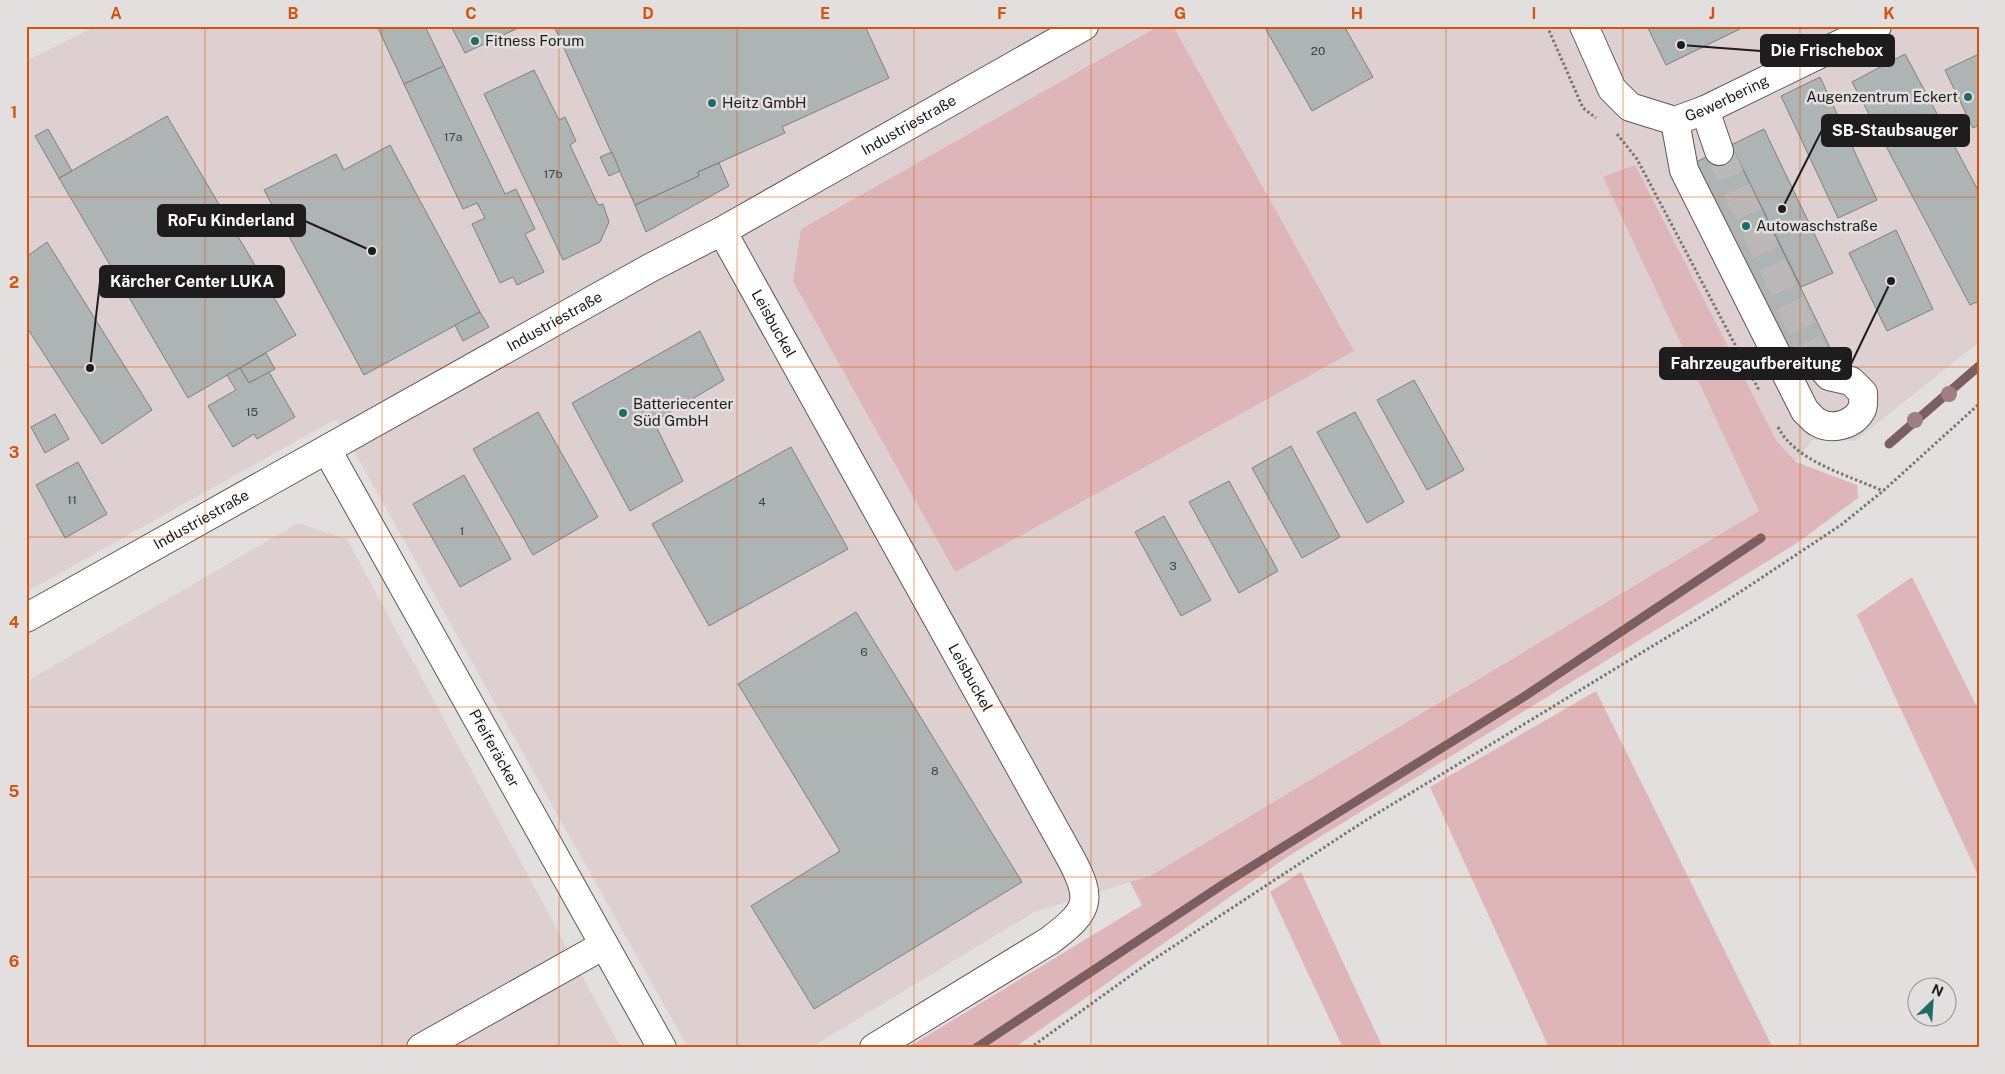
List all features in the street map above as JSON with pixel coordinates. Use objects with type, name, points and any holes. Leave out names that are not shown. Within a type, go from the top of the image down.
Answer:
[{"type":"street","name":"Industriestraße","points":[[26,618],[650,268],[722,231],[1084,26]]},
{"type":"street","name":"Gewerbering","points":[[1584,26],[1612,89],[1630,107],[1675,121],[1704,110],[1877,26]]},
{"type":"street","points":[[1704,110],[1719,151]]},
{"type":"street","points":[[1675,121],[1684,170],[1805,411],[1817,422],[1833,427],[1847,424],[1855,418],[1863,407],[1863,393],[1850,381],[1829,376],[1818,363]]},
{"type":"street","name":"Leisbuckel","points":[[722,231],[1070,857],[1085,891],[1085,904],[1078,916],[1056,936],[874,1048]]},
{"type":"street","name":"Pfeiferäcker","points":[[327,450],[662,1048]]},
{"type":"street","points":[[421,1048],[604,945]]},
{"type":"path","points":[[1030,1048],[1148,963],[1355,828],[1725,602],[1841,525],[1979,404]]},
{"type":"shaded area","points":[[96,26],[1979,26],[1979,342],[1855,441],[1812,440],[1760,511],[1150,876],[1034,912],[810,1048],[688,1048],[336,419],[26,592],[26,61]]},
{"type":"shaded area","points":[[1159,26],[1173,26],[1354,351],[955,572],[793,281],[801,229]]},
{"type":"shaded area","points":[[1635,165],[1776,440],[1796,462],[1857,485],[1858,498],[1797,543],[1284,859],[1014,1048],[907,1048],[1142,905],[1130,882],[1150,876],[1759,511],[1603,177]]},
{"type":"shaded area","points":[[298,523],[347,539],[621,1048],[26,1048],[26,682]]},
{"type":"shaded area","points":[[1912,577],[1979,711],[1979,877],[1857,615]]},
{"type":"shaded area","points":[[1596,691],[1773,1048],[1549,1048],[1430,787]]},
{"type":"shaded area","points":[[1301,872],[1383,1048],[1343,1048],[1270,892]]},
{"type":"building","points":[[377,26],[425,26],[444,66],[404,84]]},
{"type":"building","name":"Fitness Forum","points":[[451,26],[517,26],[518,28],[465,53]]},
{"type":"building","name":"Heitz GmbH","points":[[554,26],[865,26],[889,78],[782,127],[785,133],[698,172],[699,176],[635,205]]},
{"type":"building","points":[[1264,26],[1344,26],[1373,77],[1312,111]]},
{"type":"building","points":[[1647,26],[1746,26],[1666,65]]},
{"type":"building","points":[[1905,54],[1979,192],[1979,301],[1970,305],[1852,82]]},
{"type":"building","name":"Augenzentrum Eckert","points":[[1979,54],[1979,125],[1973,128],[1945,70]]},
{"type":"building","points":[[444,66],[505,194],[516,189],[535,229],[525,234],[544,272],[517,285],[513,277],[500,283],[472,224],[485,218],[477,203],[463,209],[404,84]]},
{"type":"building","points":[[534,70],[559,120],[565,117],[576,141],[570,145],[598,205],[603,204],[609,222],[600,242],[563,260],[484,94]]},
{"type":"building","points":[[1820,77],[1877,200],[1838,218],[1781,96]]},
{"type":"building","points":[[167,116],[296,335],[188,398],[59,178]]},
{"type":"building","points":[[48,129],[72,171],[59,178],[35,136]]},
{"type":"building","points":[[1764,129],[1833,273],[1801,287],[1731,145]]},
{"type":"building","points":[[390,145],[480,312],[364,375],[264,190],[336,154],[344,170]]},
{"type":"building","name":"Autowaschstraße","points":[[1731,145],[1834,356],[1795,374],[1690,165]]},
{"type":"building","points":[[612,152],[620,171],[609,176],[600,157]]},
{"type":"building","points":[[719,163],[729,186],[646,232],[635,205],[699,176],[698,172]]},
{"type":"building","points":[[1896,230],[1933,309],[1887,331],[1849,253]]},
{"type":"building","points":[[47,242],[152,410],[102,444],[26,326],[26,257]]},
{"type":"building","points":[[480,312],[489,327],[463,341],[455,325]]},
{"type":"building","name":"Batteriecenter Süd GmbH","points":[[700,331],[724,380],[654,422],[683,481],[630,511],[572,403]]},
{"type":"building","points":[[266,353],[275,369],[249,383],[240,368]]},
{"type":"building","points":[[240,368],[249,383],[269,372],[295,417],[257,439],[254,434],[233,447],[208,406],[236,390],[227,375]]},
{"type":"building","points":[[1414,380],[1464,470],[1427,490],[1377,400]]},
{"type":"building","points":[[538,412],[598,517],[533,555],[473,449]]},
{"type":"building","points":[[1355,412],[1404,502],[1367,523],[1317,432]]},
{"type":"building","points":[[55,414],[69,439],[45,453],[31,427]]},
{"type":"building","points":[[1291,446],[1340,537],[1302,558],[1252,468]]},
{"type":"building","points":[[791,447],[848,549],[709,626],[652,524]]},
{"type":"building","points":[[78,462],[107,514],[65,538],[36,485]]},
{"type":"building","points":[[464,475],[511,559],[460,587],[413,504]]},
{"type":"building","points":[[1229,481],[1278,571],[1239,593],[1189,502]]},
{"type":"building","points":[[1164,516],[1211,600],[1181,616],[1135,532]]},
{"type":"building","points":[[856,612],[1022,882],[814,1009],[751,906],[840,851],[738,684]]},
{"type":"waterway","points":[[1889,444],[1979,366]]},
{"type":"waterway","points":[[976,1048],[1222,885],[1525,696],[1761,538]]},
{"type":"tunnel","points":[[1719,151],[1818,363]]},
{"type":"place","name":"Fitness Forum","points":[[475,41]]},
{"type":"place","name":"Die Frischebox","points":[[1681,45]]},
{"type":"place","name":"Augenzentrum Eckert","points":[[1968,97]]},
{"type":"place","name":"Heitz GmbH","points":[[712,103]]},
{"type":"place","name":"SB-Staubsauger","points":[[1782,209]]},
{"type":"place","name":"Autowaschstraße","points":[[1746,226]]},
{"type":"place","name":"RoFu Kinderland","points":[[372,251]]},
{"type":"place","name":"Fahrzeugaufbereitung","points":[[1891,281]]},
{"type":"place","name":"Kärcher Center LUKA","points":[[90,368]]},
{"type":"place","name":"Batteriecenter Süd GmbH","points":[[623,413]]}]
